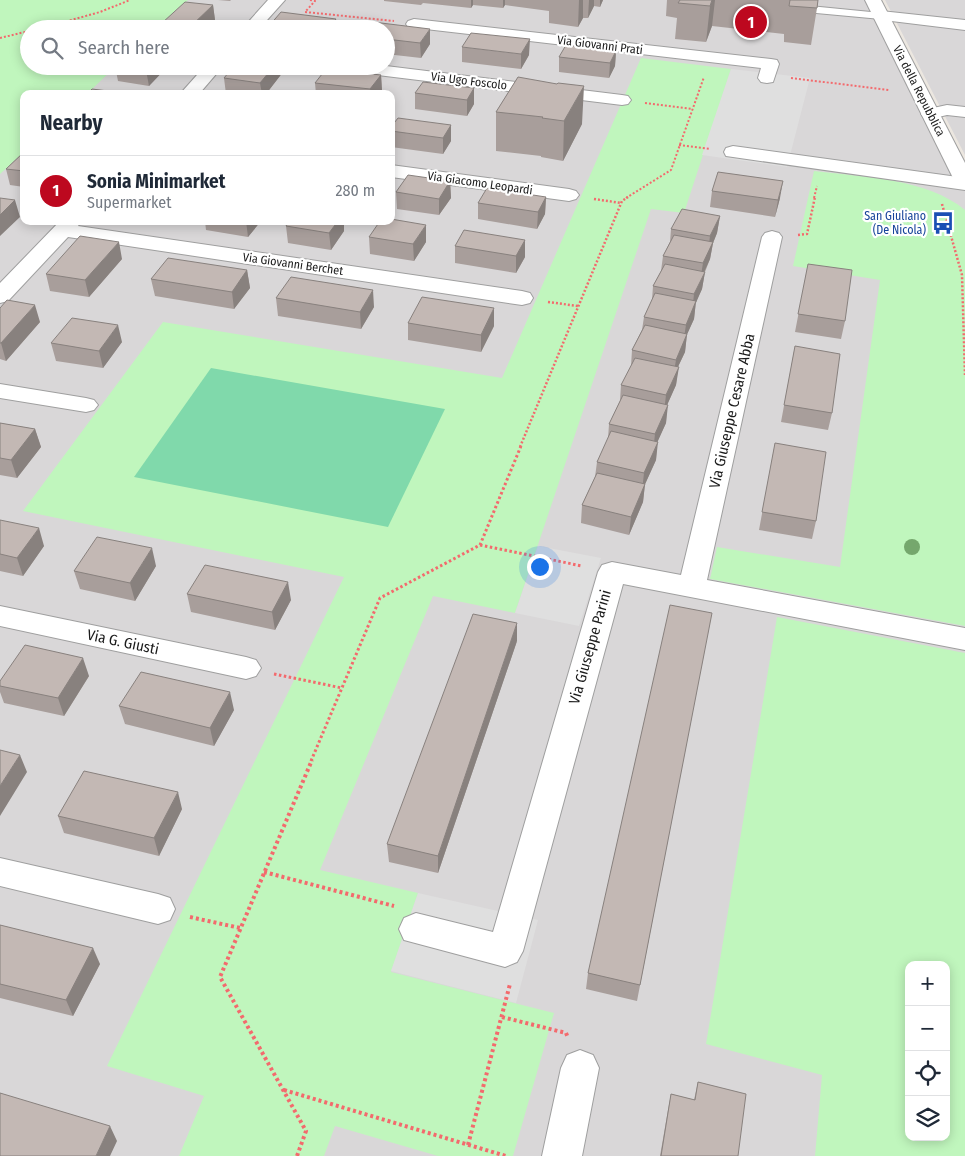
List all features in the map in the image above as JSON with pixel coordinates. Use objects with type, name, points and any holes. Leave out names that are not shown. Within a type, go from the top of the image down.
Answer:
[{"type":"street","points":[[258,20],[277,0]]},
{"type":"street","name":"Via della Repubblica","points":[[873,0],[965,183]]},
{"type":"street","points":[[881,16],[965,25]]},
{"type":"street","name":"Via Giovanni Prati","points":[[414,24],[771,64],[767,77]]},
{"type":"street","name":"Via Ugo Foscolo","points":[[395,72],[622,100]]},
{"type":"street","points":[[193,90],[206,75]]},
{"type":"street","points":[[930,114],[948,110],[965,112]]},
{"type":"street","points":[[733,152],[965,183]]},
{"type":"street","name":"Via Giacomo Leopardi","points":[[395,172],[569,195]]},
{"type":"street","points":[[0,296],[68,225]]},
{"type":"street","name":"Via Giovanni Berchet","points":[[68,225],[522,298]]},
{"type":"street","name":"Via Giuseppe Cesare Abba","points":[[692,586],[772,237]]},
{"type":"street","points":[[0,391],[86,405]]},
{"type":"street","name":"Via Giuseppe Parini","points":[[505,951],[612,572],[965,639]]},
{"type":"street","name":"Via G. Giusti","points":[[0,616],[246,668]]},
{"type":"street","points":[[0,872],[158,909]]},
{"type":"street","points":[[416,929],[505,951]]},
{"type":"street","points":[[562,1156],[580,1068]]},
{"type":"lane","points":[[776,0],[773,6],[881,16]]},
{"type":"path","points":[[72,20],[100,12],[130,0]]},
{"type":"path","points":[[310,0],[315,1],[305,12],[378,20]]},
{"type":"path","points":[[395,22],[414,24]]},
{"type":"path","points":[[0,38],[20,33]]},
{"type":"path","points":[[480,545],[622,201],[671,170],[705,76]]},
{"type":"path","points":[[767,77],[890,90]]},
{"type":"path","points":[[622,100],[692,109]]},
{"type":"path","points":[[679,145],[733,152]]},
{"type":"path","points":[[772,237],[807,234],[822,165]]},
{"type":"path","points":[[522,298],[578,306]]},
{"type":"path","points":[[296,1156],[306,1131],[220,977],[380,598],[480,545],[612,572]]},
{"type":"path","points":[[246,668],[342,688]]},
{"type":"path","points":[[264,872],[401,908],[416,929]]},
{"type":"path","points":[[158,909],[240,928]]},
{"type":"path","points":[[468,1145],[513,974],[505,951]]},
{"type":"path","points":[[502,1017],[566,1033],[580,1068]]},
{"type":"path","points":[[283,1090],[506,1156]]},
{"type":"shaded area","points":[[0,0],[866,0],[965,180],[965,1156],[0,1156]]},
{"type":"shaded area","points":[[885,0],[965,0],[965,155]]},
{"type":"shaded area","points":[[731,69],[810,78],[787,167],[702,155]]},
{"type":"shaded area","points":[[538,546],[601,558],[579,626],[515,613]]},
{"type":"shaded area","points":[[418,893],[538,920],[516,1003],[391,971]]},
{"type":"green space","points":[[0,0],[188,0],[167,20],[20,20],[20,75],[107,75],[91,90],[20,90],[20,156],[0,174]]},
{"type":"green space","points":[[641,58],[731,69],[684,213],[651,209],[515,613],[433,596],[320,870],[418,893],[391,972],[554,1013],[513,1156],[438,1156],[335,1126],[324,1156],[179,1156],[204,1096],[107,1066],[344,577],[23,511],[163,322],[502,378]]},
{"type":"green space","points":[[814,171],[913,185],[950,199],[965,210],[965,626],[710,579],[717,547],[840,567],[880,280],[793,266]]},
{"type":"green space","points":[[211,368],[445,409],[388,527],[134,477]]},
{"type":"green space","points":[[777,617],[965,653],[965,1156],[815,1156],[822,1075],[706,1044]]},
{"type":"building","points":[[680,0],[712,0],[710,6],[678,3]]},
{"type":"building","points":[[790,0],[818,0],[817,8],[789,6]]},
{"type":"building","points":[[185,2],[213,5],[197,20],[165,20]]},
{"type":"building","points":[[281,12],[336,19],[335,20],[274,20]]},
{"type":"building","points":[[395,25],[430,29],[420,43],[395,40]]},
{"type":"building","points":[[471,33],[530,39],[521,54],[462,47]]},
{"type":"building","points":[[566,45],[616,51],[610,63],[559,57]]},
{"type":"building","points":[[226,75],[267,75],[260,83],[224,78]]},
{"type":"building","points":[[321,75],[381,75],[370,89],[315,83]]},
{"type":"building","points":[[518,77],[557,84],[584,86],[564,121],[496,112]]},
{"type":"building","points":[[423,82],[474,88],[467,100],[415,93]]},
{"type":"building","points":[[398,118],[451,125],[443,138],[395,132],[395,122]]},
{"type":"building","points":[[20,156],[20,171],[6,169]]},
{"type":"building","points":[[718,172],[783,181],[778,200],[712,191]]},
{"type":"building","points":[[408,175],[450,181],[439,199],[396,192]]},
{"type":"building","points":[[487,188],[546,197],[538,212],[478,203]]},
{"type":"building","points":[[0,198],[15,200],[0,215]]},
{"type":"building","points":[[682,209],[720,216],[710,236],[671,229]]},
{"type":"building","points":[[395,220],[426,225],[413,244],[369,237],[377,225],[395,225]]},
{"type":"building","points":[[287,225],[335,225],[329,233]]},
{"type":"building","points":[[464,230],[525,240],[516,256],[455,246]]},
{"type":"building","points":[[674,235],[713,242],[703,263],[663,256]]},
{"type":"building","points":[[80,236],[119,242],[85,280],[46,274]]},
{"type":"building","points":[[168,258],[247,270],[232,292],[151,279]]},
{"type":"building","points":[[665,264],[705,272],[694,294],[653,286]]},
{"type":"building","points":[[808,264],[852,270],[845,321],[798,314]]},
{"type":"building","points":[[291,277],[373,290],[360,312],[276,298]]},
{"type":"building","points":[[655,293],[696,301],[686,325],[644,317]]},
{"type":"building","points":[[422,297],[494,308],[481,335],[408,323]]},
{"type":"building","points":[[7,300],[35,305],[0,343],[0,308]]},
{"type":"building","points":[[72,318],[118,325],[99,351],[51,343]]},
{"type":"building","points":[[645,325],[687,334],[676,360],[632,350]]},
{"type":"building","points":[[795,346],[840,354],[832,413],[784,405]]},
{"type":"building","points":[[635,358],[679,367],[666,395],[621,385]]},
{"type":"building","points":[[623,395],[668,405],[655,434],[609,424]]},
{"type":"building","points":[[0,423],[35,429],[11,460],[0,458]]},
{"type":"building","points":[[611,431],[658,442],[644,473],[597,462]]},
{"type":"building","points":[[775,443],[826,452],[816,521],[762,512]]},
{"type":"building","points":[[597,473],[645,484],[631,517],[582,505]]},
{"type":"building","points":[[0,520],[39,528],[17,558],[0,554]]},
{"type":"building","points":[[97,537],[152,548],[130,583],[74,571]]},
{"type":"building","points":[[205,565],[288,582],[272,612],[187,594]]},
{"type":"building","points":[[670,605],[712,613],[640,985],[588,973]]},
{"type":"building","points":[[473,614],[517,623],[438,856],[387,844]]},
{"type":"building","points":[[25,645],[83,658],[58,698],[0,686],[0,681]]},
{"type":"building","points":[[141,672],[230,692],[210,728],[119,706]]},
{"type":"building","points":[[0,750],[20,755],[0,786]]},
{"type":"building","points":[[84,771],[178,792],[154,838],[58,816]]},
{"type":"building","points":[[0,925],[93,948],[66,1000],[0,984]]},
{"type":"building","points":[[698,1082],[746,1094],[738,1156],[661,1156],[671,1094],[695,1100]]},
{"type":"building","points":[[0,1093],[110,1126],[96,1156],[0,1156]]},
{"type":"place","name":"Sonia Minimarket","points":[[751,22]]},
{"type":"place","name":"San Giuliano (De Nicola)","points":[[943,223]]}]
